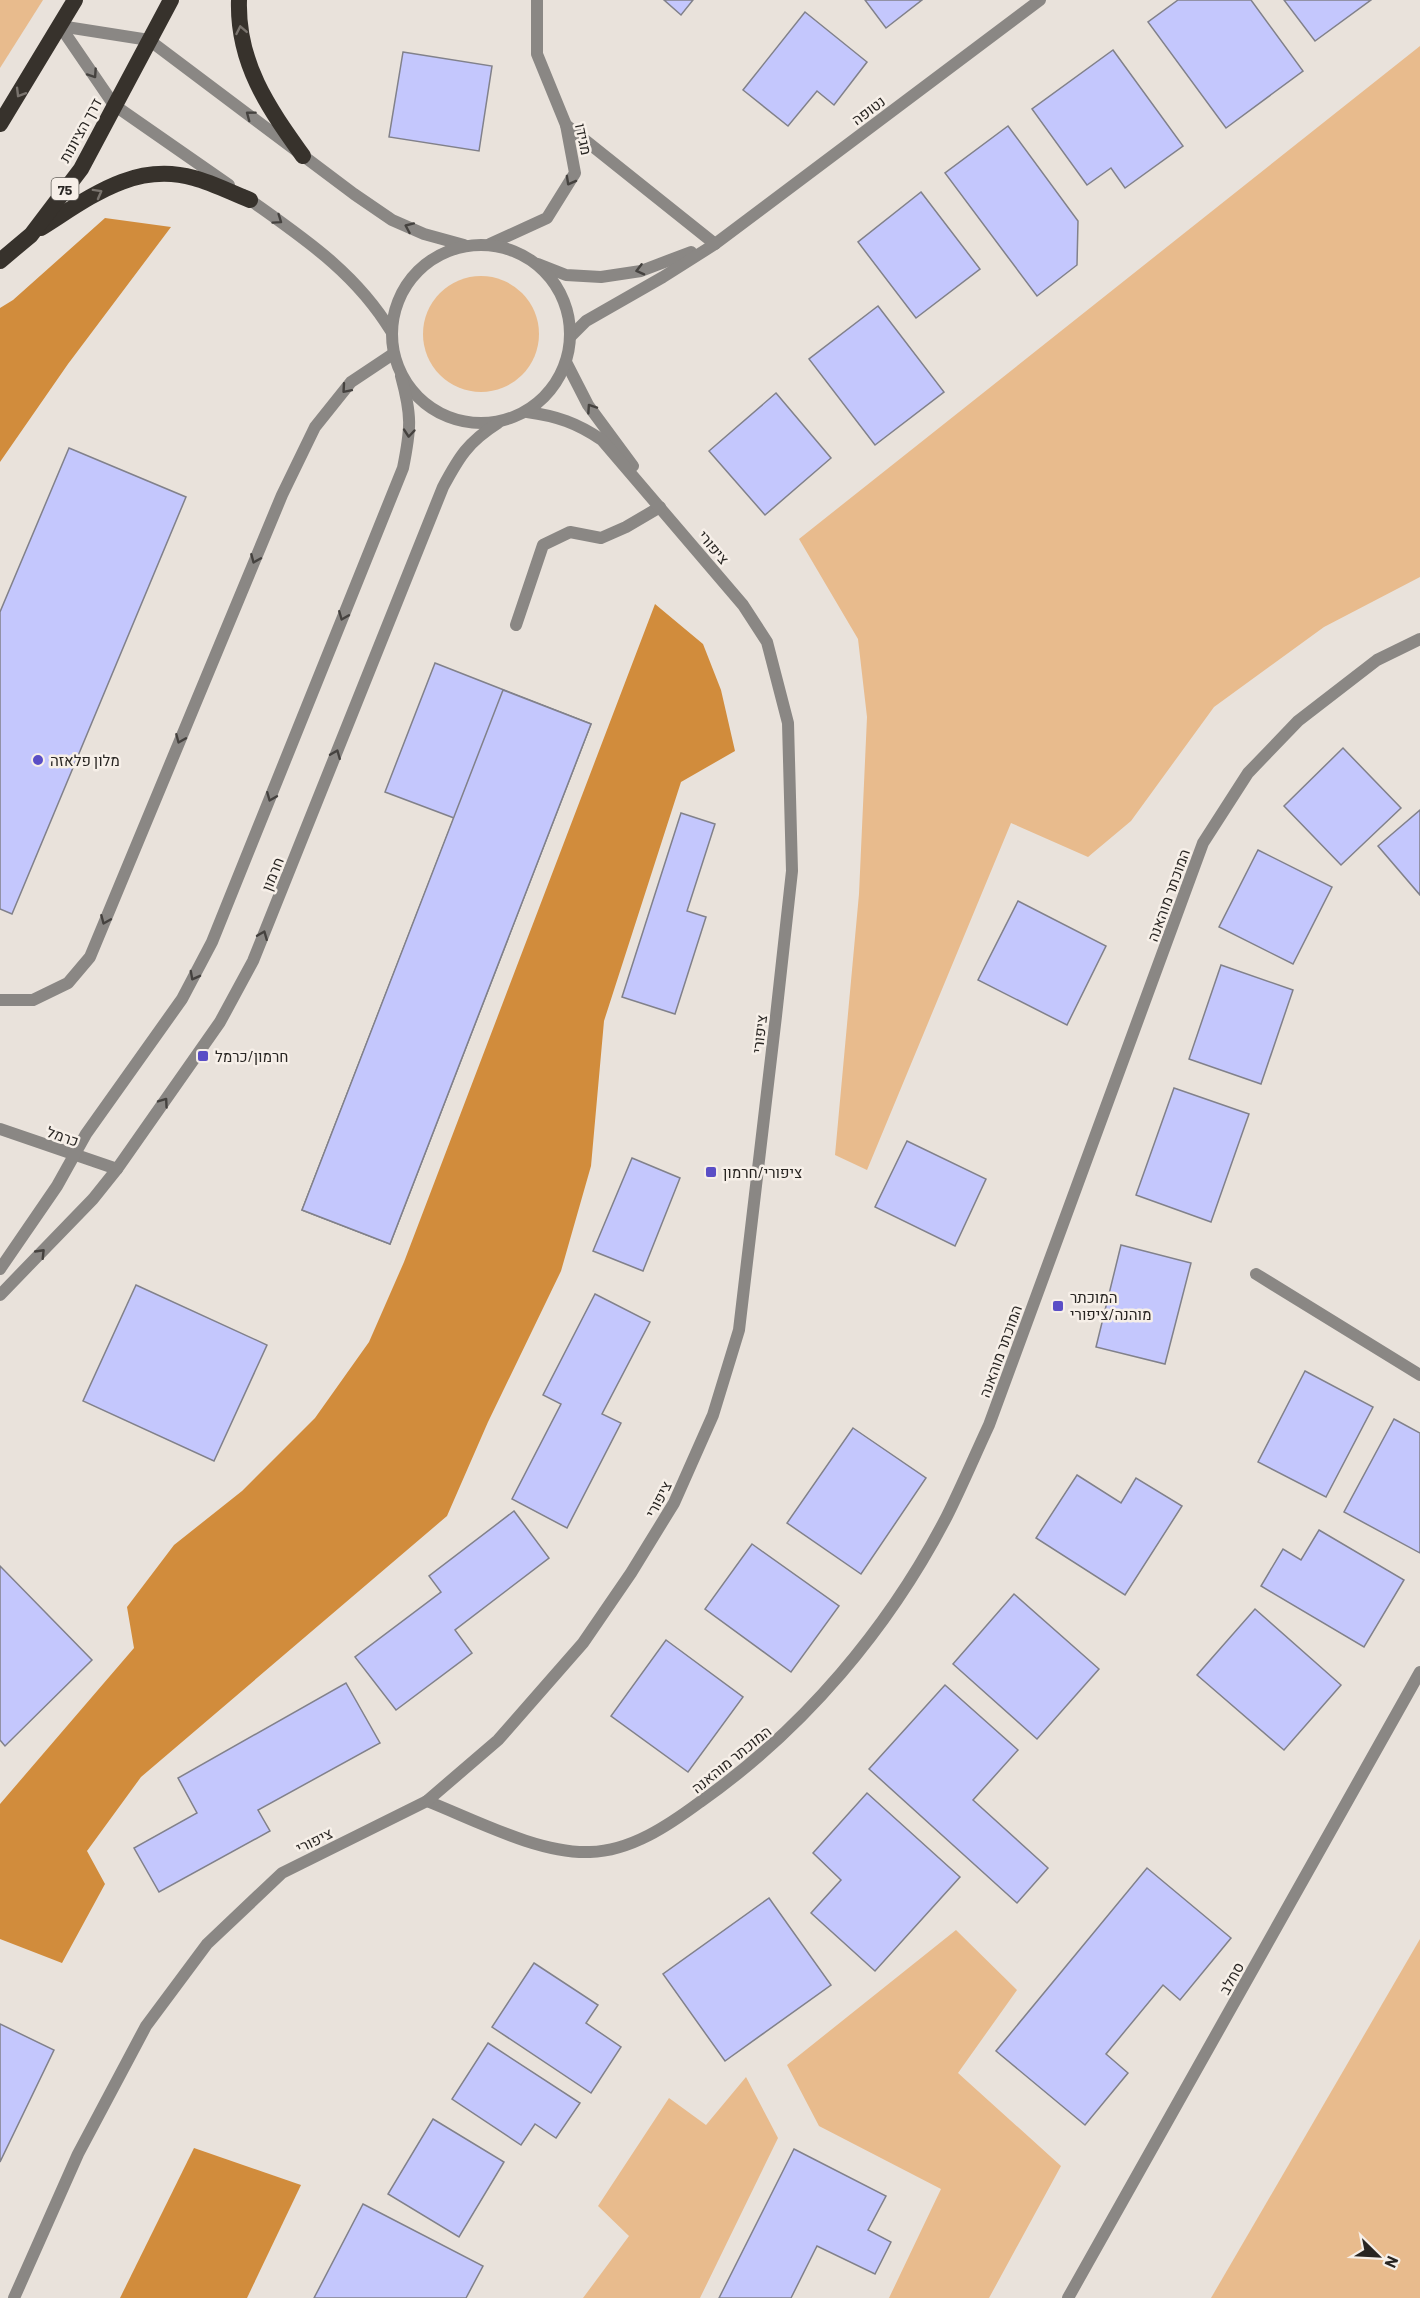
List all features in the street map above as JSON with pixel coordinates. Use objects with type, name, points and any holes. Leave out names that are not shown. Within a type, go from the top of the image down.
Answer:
[{"type":"highway","points":[[0,124],[75,0]]},
{"type":"highway","name":"דרך הציונות","points":[[0,261],[31,235],[81,169],[171,0]]},
{"type":"highway","points":[[239,0],[238,16],[247,63],[268,107],[303,156]]},
{"type":"highway","points":[[31,235],[99,191],[128,179],[155,173],[194,178],[250,200]]},
{"type":"street","name":"מגידו","points":[[490,244],[547,218],[575,173],[566,124],[537,54],[537,0]]},
{"type":"street","name":"נטופה","points":[[570,337],[586,321],[715,244],[1040,0]]},
{"type":"street","points":[[60,26],[149,40],[392,220],[424,234],[464,245],[490,244],[515,251],[538,264],[556,284],[568,310],[570,337],[566,362],[558,381],[544,398],[527,411],[498,423],[469,424],[442,415],[418,399],[401,376],[393,354],[391,331],[397,301],[413,275],[436,256],[464,245]]},
{"type":"street","points":[[60,26],[114,105],[313,244],[353,279],[377,307],[391,331]]},
{"type":"street","points":[[566,124],[715,244]]},
{"type":"street","name":"נטופה","points":[[538,264],[566,275],[601,277],[641,271],[715,244]]},
{"type":"street","points":[[0,1000],[33,1000],[68,983],[90,957],[282,495],[315,427],[351,382],[393,354]]},
{"type":"street","name":"ציפורי","points":[[566,362],[588,405],[627,456],[660,507]]},
{"type":"street","name":"חרמון","points":[[0,1269],[57,1186],[86,1134],[182,999],[212,942],[403,468],[410,435],[410,407],[401,376]]},
{"type":"street","name":"ציפורי","points":[[14,2298],[78,2154],[146,2026],[207,1944],[282,1873],[427,1800],[498,1740],[583,1642],[631,1573],[674,1503],[713,1415],[739,1330],[792,871],[788,723],[767,642],[743,605],[602,440],[581,425],[550,415],[527,411]]},
{"type":"street","name":"חרמון","points":[[0,1294],[93,1198],[117,1169],[220,1022],[253,961],[443,487],[461,454],[481,434],[498,423]]},
{"type":"street","points":[[516,625],[543,545],[570,532],[601,538],[626,527],[660,507]]},
{"type":"street","name":"המוכתר מוהאנה","points":[[427,1800],[543,1847],[567,1852],[594,1852],[630,1843],[662,1830],[714,1793],[784,1735],[842,1674],[903,1590],[946,1516],[989,1425],[1203,843],[1248,773],[1298,721],[1377,660],[1420,639]]},
{"type":"street","name":"כרמל","points":[[0,1129],[117,1169]]},
{"type":"street","points":[[1256,1274],[1420,1375]]},
{"type":"street","name":"סחלב","points":[[1068,2298],[1420,1672]]},
{"type":"shaded area","points":[[0,0],[43,0],[0,68]]},
{"type":"shaded area","points":[[1420,46],[1420,577],[1324,627],[1214,707],[1131,821],[1088,857],[1011,823],[867,1170],[835,1155],[859,894],[867,717],[858,639],[799,539]]},
{"type":"shaded area","points":[[105,218],[171,227],[68,364],[0,462],[0,308],[13,300]]},
{"type":"shaded area","points":[[481,276],[503,280],[522,293],[535,312],[539,334],[535,356],[522,375],[503,388],[481,392],[459,388],[440,375],[427,356],[423,334],[427,312],[440,293],[459,280]]},
{"type":"shaded area","points":[[655,604],[703,644],[721,690],[735,751],[681,782],[604,1021],[591,1166],[561,1271],[488,1422],[447,1516],[141,1777],[87,1851],[105,1884],[62,1963],[0,1939],[0,1804],[134,1648],[127,1607],[174,1545],[242,1491],[315,1418],[369,1342],[404,1262]]},
{"type":"shaded area","points":[[956,1930],[1017,1990],[958,2073],[1061,2166],[989,2298],[889,2298],[941,2189],[819,2126],[787,2065]]},
{"type":"shaded area","points":[[1420,1939],[1420,2298],[1211,2298]]},
{"type":"shaded area","points":[[746,2077],[778,2138],[700,2298],[583,2298],[629,2236],[598,2206],[669,2098],[706,2125]]},
{"type":"shaded area","points":[[194,2148],[301,2185],[247,2298],[120,2298]]},
{"type":"building","points":[[664,0],[693,0],[681,15]]},
{"type":"building","points":[[865,0],[922,0],[886,28]]},
{"type":"building","points":[[1178,0],[1251,0],[1303,71],[1226,128],[1148,22]]},
{"type":"building","points":[[1284,0],[1371,0],[1315,41]]},
{"type":"building","points":[[805,12],[867,62],[834,105],[817,91],[788,126],[743,90]]},
{"type":"building","points":[[1113,50],[1183,146],[1125,188],[1111,168],[1087,185],[1032,109]]},
{"type":"building","points":[[403,52],[492,66],[479,151],[389,137]]},
{"type":"building","points":[[1008,126],[1078,221],[1077,265],[1037,296],[945,173]]},
{"type":"building","points":[[921,192],[980,269],[916,318],[858,242]]},
{"type":"building","points":[[878,306],[944,392],[875,445],[809,359]]},
{"type":"building","points":[[776,393],[831,458],[765,515],[709,451]]},
{"type":"building","name":"מלון פלאזה","points":[[69,448],[186,497],[12,914],[0,909],[0,612]]},
{"type":"building","points":[[435,663],[591,724],[390,1244],[302,1210],[454,818],[385,792]]},
{"type":"building","points":[[503,690],[591,724],[390,1244],[302,1210]]},
{"type":"building","points":[[1343,748],[1401,808],[1341,865],[1284,806]]},
{"type":"building","points":[[1420,810],[1420,895],[1378,846]]},
{"type":"building","points":[[681,813],[715,824],[687,911],[706,917],[675,1014],[622,997]]},
{"type":"building","points":[[1258,850],[1332,887],[1293,964],[1219,927]]},
{"type":"building","points":[[1018,901],[1106,946],[1067,1025],[978,980]]},
{"type":"building","points":[[1221,965],[1293,990],[1261,1084],[1189,1059]]},
{"type":"building","points":[[1174,1088],[1249,1114],[1211,1222],[1136,1195]]},
{"type":"building","points":[[907,1141],[986,1179],[955,1246],[875,1207]]},
{"type":"building","points":[[632,1158],[680,1178],[643,1271],[593,1251]]},
{"type":"building","points":[[1121,1245],[1191,1263],[1165,1364],[1096,1347]]},
{"type":"building","points":[[136,1285],[267,1345],[214,1461],[83,1401]]},
{"type":"building","points":[[595,1294],[650,1322],[602,1414],[621,1423],[567,1528],[512,1499],[561,1404],[543,1395]]},
{"type":"building","points":[[1305,1371],[1373,1407],[1326,1497],[1258,1462]]},
{"type":"building","points":[[1394,1419],[1420,1433],[1420,1553],[1344,1512]]},
{"type":"building","points":[[853,1428],[926,1478],[861,1574],[787,1523]]},
{"type":"building","points":[[1077,1475],[1121,1503],[1136,1478],[1182,1506],[1125,1595],[1036,1538]]},
{"type":"building","points":[[514,1511],[549,1558],[455,1630],[472,1653],[396,1710],[355,1657],[441,1592],[429,1576]]},
{"type":"building","points":[[1319,1530],[1404,1580],[1364,1647],[1261,1586],[1283,1549],[1301,1560]]},
{"type":"building","points":[[752,1544],[839,1606],[791,1672],[705,1609]]},
{"type":"building","points":[[0,1566],[92,1660],[5,1746],[0,1740]]},
{"type":"building","points":[[1014,1594],[1099,1669],[1037,1739],[953,1664]]},
{"type":"building","points":[[1255,1609],[1341,1685],[1284,1750],[1197,1675]]},
{"type":"building","points":[[666,1640],[743,1697],[688,1772],[611,1716]]},
{"type":"building","points":[[346,1683],[380,1743],[258,1810],[270,1831],[159,1892],[134,1848],[197,1813],[178,1778]]},
{"type":"building","points":[[945,1685],[1018,1750],[973,1800],[1048,1868],[1017,1903],[869,1769]]},
{"type":"building","points":[[867,1793],[960,1877],[875,1971],[811,1913],[841,1880],[813,1853]]},
{"type":"building","points":[[1147,1868],[1231,1938],[1180,2000],[1163,1985],[1106,2054],[1128,2073],[1085,2125],[996,2051]]},
{"type":"building","points":[[769,1898],[831,1985],[725,2061],[663,1974]]},
{"type":"building","points":[[534,1963],[598,2005],[586,2023],[621,2047],[591,2093],[492,2027]]},
{"type":"building","points":[[0,2024],[54,2050],[0,2162]]},
{"type":"building","points":[[488,2043],[580,2103],[556,2138],[535,2124],[521,2145],[452,2099]]},
{"type":"building","points":[[433,2119],[504,2162],[459,2237],[388,2194]]},
{"type":"building","points":[[794,2149],[886,2196],[868,2230],[891,2242],[875,2274],[817,2246],[791,2298],[719,2298]]},
{"type":"building","points":[[363,2204],[483,2266],[466,2298],[314,2298]]},
{"type":"place","name":"מלון פלאזה","points":[[38,760]]},
{"type":"place","name":"חרמון/כרמל","points":[[203,1056]]},
{"type":"place","name":"ציפורי/חרמון","points":[[711,1172]]},
{"type":"place","name":"המוכתר מוהנה/ציפורי","points":[[1058,1306]]}]
